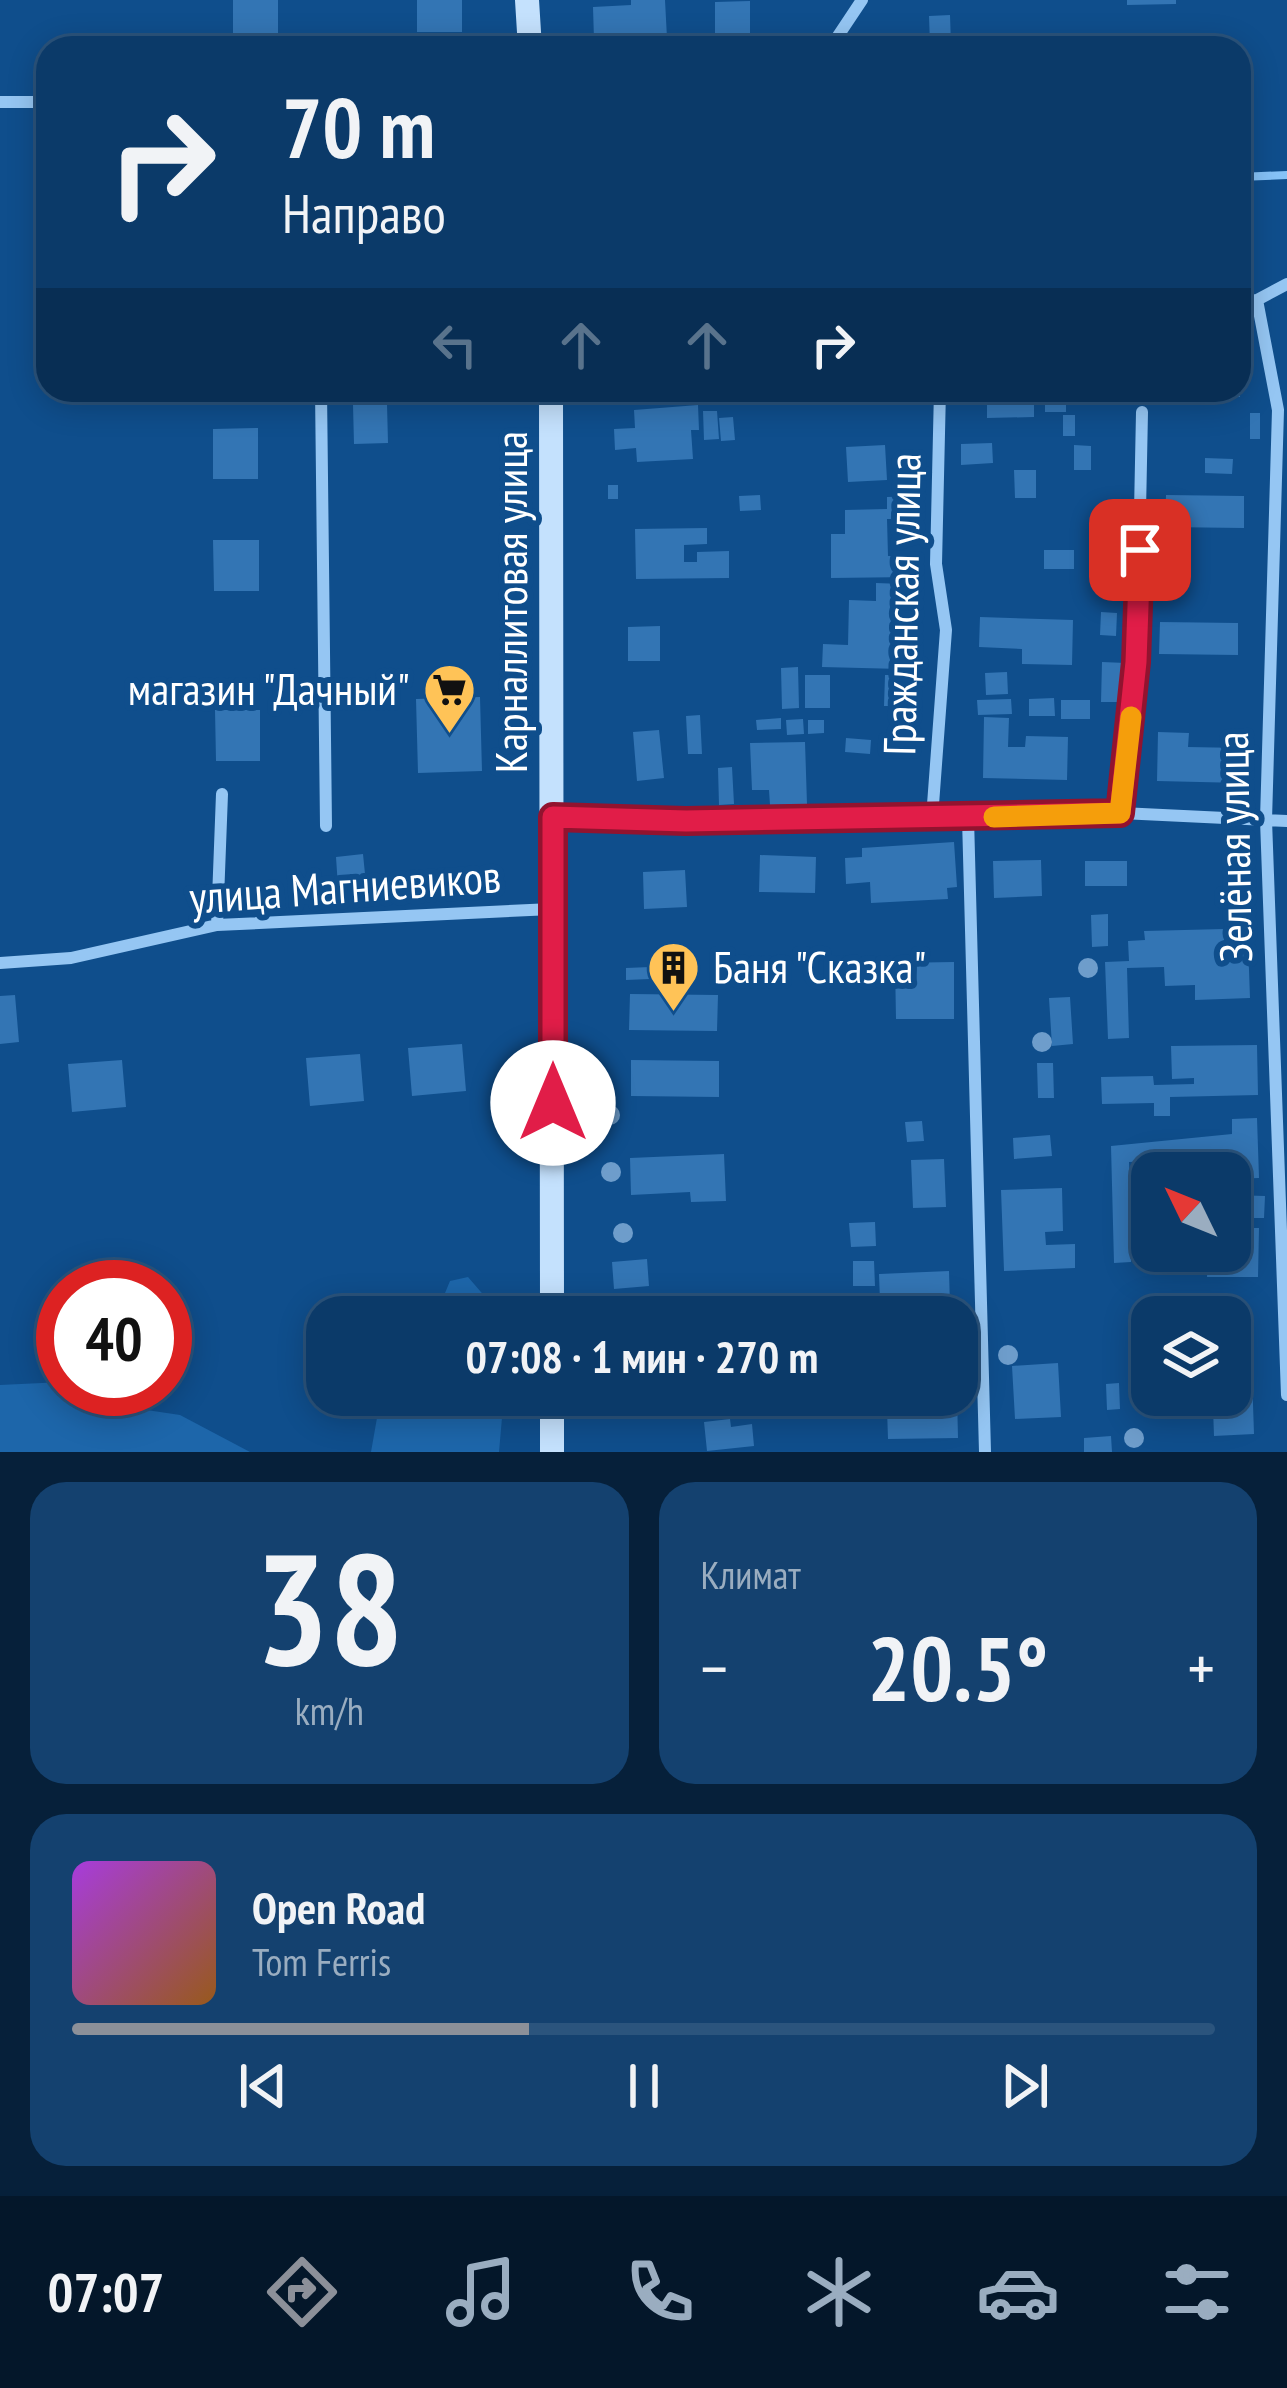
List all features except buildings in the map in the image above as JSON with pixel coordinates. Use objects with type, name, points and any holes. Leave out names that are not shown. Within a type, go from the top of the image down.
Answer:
[{"type":"street","points":[[527,0],[529,36]]},
{"type":"street","points":[[838,36],[862,0]]},
{"type":"street","points":[[0,102],[36,102]]},
{"type":"street","points":[[1251,300],[1287,284]]},
{"type":"street","name":"Зелёная улица","points":[[1257,300],[1278,410],[1266,820],[1287,1395]]},
{"type":"street","points":[[320,402],[326,826]]},
{"type":"street","name":"Карналлитовая улица","points":[[551,402],[552,1296]]},
{"type":"street","name":"Гражданская улица","points":[[932,818],[946,631],[936,564],[940,402]]},
{"type":"street","points":[[1120,813],[1136,662],[1142,412]]},
{"type":"street","points":[[218,925],[222,794]]},
{"type":"street","points":[[553,817],[968,818],[1120,813],[1287,820]]},
{"type":"street","points":[[968,818],[985,1452]]},
{"type":"street","name":"улица Магниевиков","points":[[0,963],[71,958],[218,925],[554,908]]},
{"type":"street","points":[[552,1416],[552,1452]]},
{"type":"shaded area","points":[[468,1277],[484,1296],[444,1296],[450,1281]]},
{"type":"shaded area","points":[[36,1383],[36,1416],[182,1416],[250,1452],[0,1452],[0,1385]]},
{"type":"shaded area","points":[[377,1416],[502,1416],[499,1452],[371,1452]]},
{"type":"waterway","points":[[1251,176],[1287,175]]},
{"type":"slow traffic","points":[[994,817],[1120,813],[1131,717]]},
{"type":"place","name":"магазин \"Дачный\"","points":[[449,735]]},
{"type":"place","name":"Баня \"Сказка\"","points":[[674,1013]]},
{"type":"route","points":[[553,1103],[553,817],[686,821],[1120,813],[1136,662],[1140,550]]}]
